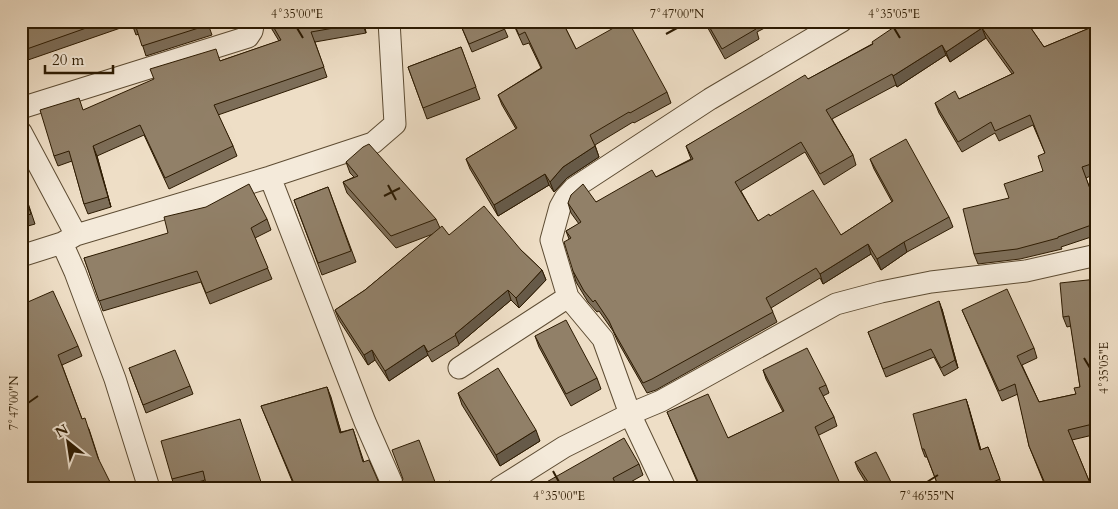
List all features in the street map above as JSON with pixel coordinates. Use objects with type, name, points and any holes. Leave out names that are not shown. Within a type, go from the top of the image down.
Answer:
[{"type":"street","points":[[21,108],[248,37],[252,31],[254,21]]},
{"type":"street","points":[[21,256],[69,239],[373,143],[395,124],[389,21]]},
{"type":"street","points":[[665,488],[630,414],[602,339],[568,297],[551,240],[560,207],[574,188],[710,99],[842,21]]},
{"type":"street","points":[[21,132],[69,239],[75,272],[115,379],[149,488]]},
{"type":"street","points":[[270,177],[365,422],[394,488]]},
{"type":"street","points":[[499,488],[564,447],[630,414],[661,402],[836,304],[881,292],[931,282],[1026,272],[1097,255]]},
{"type":"street","points":[[459,368],[568,297]]},
{"type":"building","points":[[23,21],[106,21],[24,50],[21,42],[21,29],[25,28]]},
{"type":"building","points":[[131,21],[207,21],[208,25],[142,46],[135,24],[132,25]]},
{"type":"building","points":[[270,21],[362,21],[362,23],[311,32],[324,67],[214,105],[233,146],[165,178],[140,125],[93,146],[108,197],[84,204],[69,151],[54,156],[40,110],[79,98],[83,110],[154,79],[150,69],[216,49],[220,61],[281,40]]},
{"type":"building","points":[[459,21],[501,21],[505,29],[469,44]]},
{"type":"building","points":[[513,21],[562,21],[576,49],[628,21],[667,92],[590,135],[595,146],[563,167],[550,182],[545,174],[494,205],[466,159],[517,128],[498,95],[542,68],[525,32],[519,35]]},
{"type":"building","points":[[706,21],[755,21],[752,23],[756,29],[722,49]]},
{"type":"building","points":[[903,21],[905,24],[910,21],[1026,21],[1044,47],[1097,25],[1097,162],[1082,167],[1097,208],[1097,223],[1058,238],[1017,249],[974,254],[963,209],[1009,198],[1004,184],[1043,171],[1038,156],[1045,153],[1030,115],[995,131],[991,122],[958,142],[935,103],[955,91],[959,99],[1014,73],[982,28],[946,52],[942,45],[893,76],[892,74],[826,110],[853,155],[820,174],[801,142],[735,182],[758,221],[769,214],[770,216],[813,190],[841,235],[893,201],[870,159],[906,139],[949,217],[877,259],[868,244],[820,274],[816,268],[766,298],[773,312],[643,383],[609,321],[595,300],[593,302],[584,291],[573,271],[564,242],[571,238],[566,231],[581,222],[568,203],[571,195],[583,184],[596,202],[652,170],[656,177],[693,159],[686,146],[805,75],[808,79],[873,44],[872,42]]},
{"type":"building","points":[[461,47],[476,87],[423,108],[408,67]]},
{"type":"building","points":[[369,144],[436,219],[391,236],[343,182],[358,176],[346,162]]},
{"type":"building","points":[[21,183],[31,214],[21,217]]},
{"type":"building","points":[[249,184],[267,219],[251,228],[268,268],[206,293],[197,271],[99,301],[84,258],[168,233],[164,217],[206,207]]},
{"type":"building","points":[[328,187],[351,251],[318,263],[294,200]]},
{"type":"building","points":[[484,206],[521,250],[542,270],[516,298],[508,290],[456,335],[428,352],[424,345],[385,371],[372,350],[364,355],[335,310],[365,290],[442,226],[449,235]]},
{"type":"building","points":[[1097,279],[1097,423],[1068,430],[1092,488],[1047,488],[1029,446],[1015,384],[999,391],[962,310],[1007,289],[1034,348],[1017,356],[1039,402],[1076,394],[1074,388],[1080,387],[1069,316],[1063,317],[1060,283]]},
{"type":"building","points":[[53,291],[78,346],[58,355],[82,419],[85,418],[98,458],[113,488],[21,488],[21,378],[23,377],[21,373],[21,305]]},
{"type":"building","points":[[939,301],[955,360],[941,368],[931,349],[883,369],[868,332]]},
{"type":"building","points":[[566,320],[597,378],[566,394],[535,336]]},
{"type":"building","points":[[807,348],[826,385],[819,388],[834,417],[815,427],[842,488],[695,488],[700,486],[667,412],[708,394],[728,438],[784,411],[763,370]]},
{"type":"building","points":[[175,350],[190,386],[143,405],[129,368]]},
{"type":"building","points":[[498,368],[536,430],[496,455],[458,393]]},
{"type":"building","points":[[327,387],[340,433],[353,429],[363,462],[369,460],[383,488],[296,488],[261,406]]},
{"type":"building","points":[[966,399],[980,450],[988,447],[1000,479],[979,488],[939,488],[924,449],[922,449],[913,414]]},
{"type":"building","points":[[240,419],[263,488],[207,488],[203,471],[172,479],[161,441]]},
{"type":"building","points":[[624,438],[639,464],[613,478],[616,488],[536,488]]},
{"type":"building","points":[[419,440],[437,487],[450,481],[454,488],[397,488],[403,479],[392,450]]},
{"type":"building","points":[[876,452],[894,488],[872,488],[855,462]]}]
